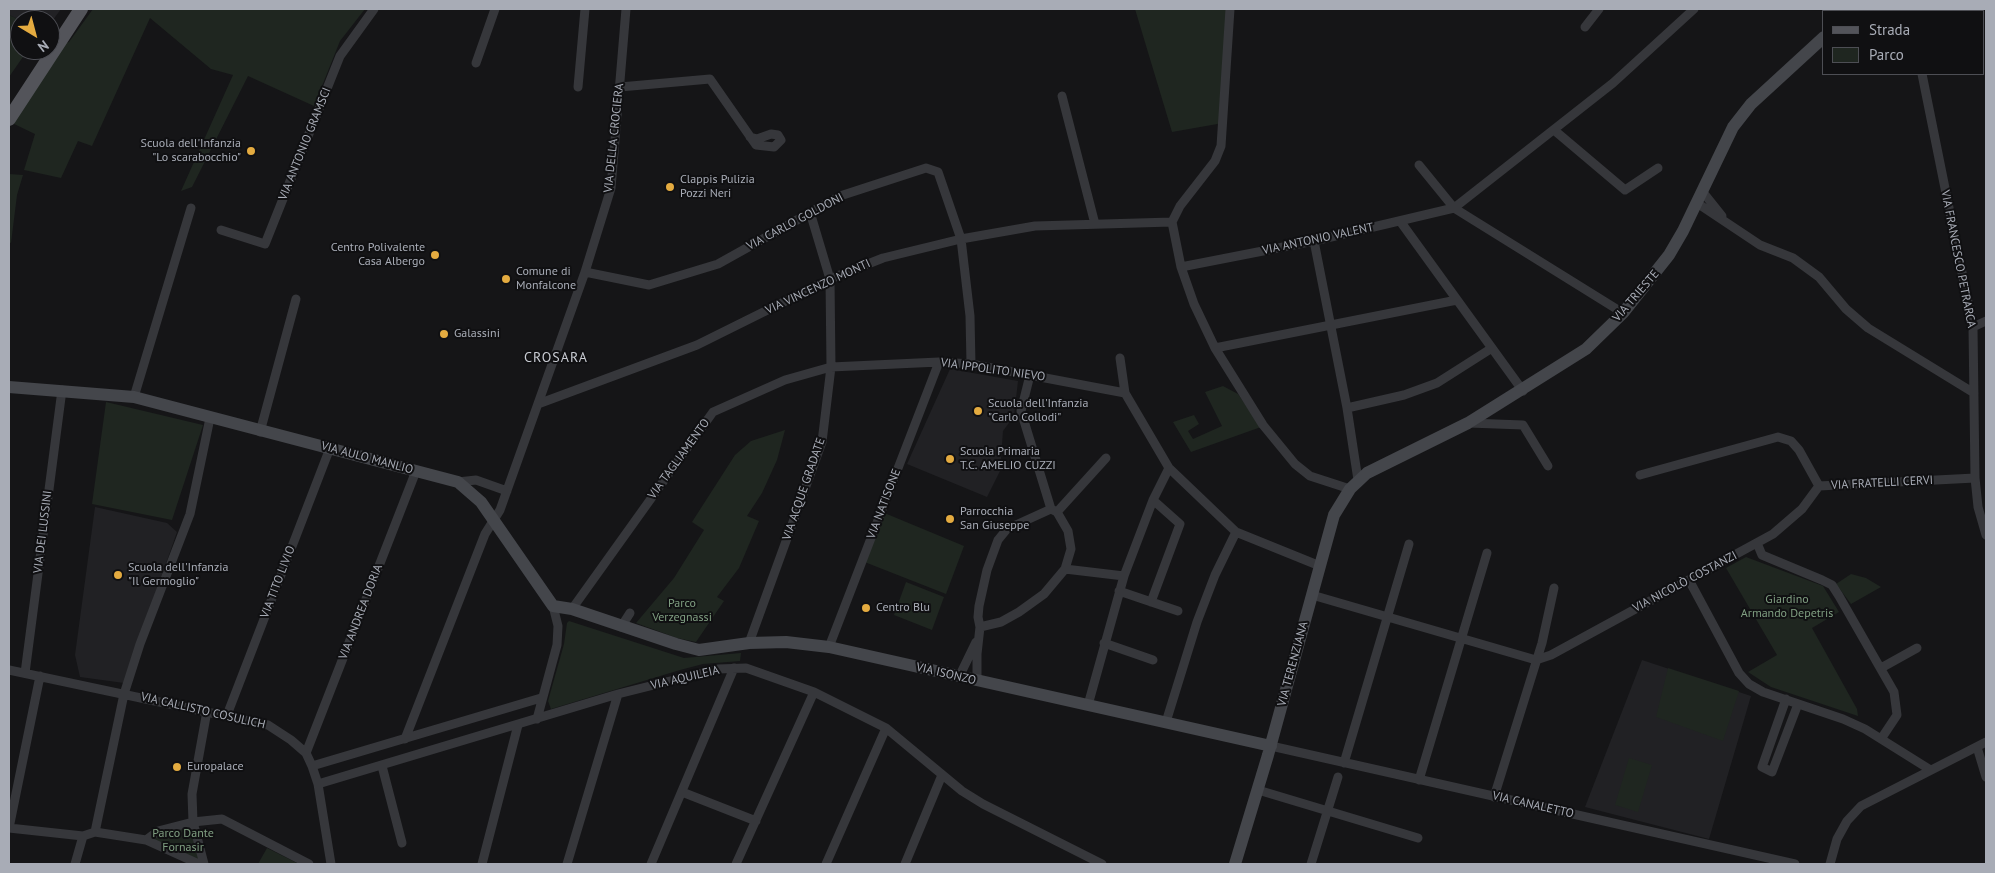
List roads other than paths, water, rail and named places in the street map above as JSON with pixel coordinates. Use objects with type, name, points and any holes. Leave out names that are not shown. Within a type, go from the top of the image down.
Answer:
[{"type":"main road","points":[[60,26],[72,9]]},
{"type":"main road","points":[[9,119],[81,9]]},
{"type":"main road","points":[[9,102],[36,60]]},
{"type":"street","name":"VIA ANTONIO GRAMSCI","points":[[221,230],[265,244],[340,56],[374,9]]},
{"type":"street","points":[[476,63],[495,9]]},
{"type":"street","points":[[578,87],[585,9]]},
{"type":"street","name":"VIA DELLA CROCIERA","points":[[405,739],[485,534],[500,510],[585,272],[611,188],[626,9]]},
{"type":"street","points":[[1230,9],[1221,146],[1216,161],[1180,206],[1172,222],[1181,268],[1194,304],[1215,348],[1263,425],[1295,464],[1310,476],[1359,481],[1347,408],[1314,241]]},
{"type":"street","points":[[1585,27],[1599,9]]},
{"type":"street","points":[[1454,208],[1613,83],[1694,9]]},
{"type":"street","name":"VIA TRIESTE","points":[[1359,481],[1468,423],[1523,391],[1586,349],[1623,313],[1669,255],[1697,203],[1733,127],[1751,104],[1822,39]]},
{"type":"street","name":"VIA FRANCESCO PETRARCA","points":[[1922,75],[1972,327],[1975,478],[1978,507],[1986,534]]},
{"type":"street","points":[[620,87],[710,79],[750,137]]},
{"type":"street","points":[[1062,96],[1095,224]]},
{"type":"street","points":[[1554,130],[1625,190],[1658,168]]},
{"type":"street","points":[[1419,165],[1454,208],[1623,313]]},
{"type":"street","name":"VIA CARLO GOLDONI","points":[[585,272],[649,285],[718,264],[840,196],[926,168],[938,172],[961,239]]},
{"type":"street","points":[[1702,191],[1729,224]]},
{"type":"street","points":[[1697,203],[1760,245],[1793,258],[1819,277],[1846,309],[1868,328],[1974,393]]},
{"type":"street","points":[[134,397],[191,208]]},
{"type":"street","name":"VIA ANTONIO VALENT","points":[[1181,268],[1314,241],[1454,208]]},
{"type":"street","name":"VIA ACQUE GRADATE","points":[[749,643],[822,442],[831,367],[830,279],[810,212]]},
{"type":"street","points":[[1400,221],[1523,391]]},
{"type":"street","name":"VIA VINCENZO MONTI","points":[[538,404],[697,345],[830,279],[883,258],[961,239],[1035,226],[1172,222]]},
{"type":"street","points":[[961,239],[970,316],[971,364]]},
{"type":"street","points":[[260,432],[296,299]]},
{"type":"street","points":[[1215,348],[1457,300]]},
{"type":"street","points":[[1972,327],[1986,321]]},
{"type":"street","points":[[1347,408],[1404,395],[1437,383],[1492,348]]},
{"type":"street","points":[[1120,358],[1125,393],[1169,468],[1236,532],[1320,566]]},
{"type":"street","name":"VIA IPPOLITO NIEVO","points":[[831,367],[939,362],[971,364],[1125,393]]},
{"type":"street","name":"VIA NATISONE","points":[[829,647],[939,362]]},
{"type":"street","name":"VIA TAGLIAMENTO","points":[[572,609],[713,412],[785,380],[831,367]]},
{"type":"street","points":[[980,627],[1001,622],[1044,594],[1065,569],[1071,549],[1068,531],[1054,510],[1021,411],[1030,374]]},
{"type":"street","name":"VIA AULO MANLIO","points":[[9,387],[134,397],[260,432],[330,448],[458,482],[481,502],[552,606],[558,626],[557,645],[541,698],[537,719]]},
{"type":"street","name":"VIA DEI LUSSINI","points":[[25,673],[62,390]]},
{"type":"street","points":[[95,832],[124,694],[140,644],[190,514],[210,418]]},
{"type":"street","points":[[1468,423],[1523,425],[1548,466]]},
{"type":"street","name":"VIA FRATELLI CERVI","points":[[1640,475],[1778,437],[1791,441],[1799,450],[1819,486],[1975,478]]},
{"type":"street","name":"VIA TITO LIVIO","points":[[227,715],[330,448]]},
{"type":"street","points":[[977,681],[980,627],[978,617],[979,606],[987,570],[998,540],[1007,528],[1054,510],[1106,458]]},
{"type":"street","points":[[1088,705],[1124,576],[1153,500],[1169,468]]},
{"type":"street","name":"VIA ANDREA DORIA","points":[[306,753],[416,471]]},
{"type":"street","points":[[458,482],[476,480],[507,491]]},
{"type":"street","name":"VIA TERENZIANA","points":[[1235,864],[1271,746],[1334,515],[1359,481]]},
{"type":"street","name":"VIA NICOLÒ COSTANZI","points":[[1536,660],[1551,655],[1756,543],[1788,522],[1814,495],[1819,486]]},
{"type":"street","points":[[1151,602],[1180,524],[1153,500]]},
{"type":"street","points":[[1166,722],[1197,622],[1215,575],[1236,532]]},
{"type":"street","points":[[1756,543],[1762,555],[1832,586],[1894,692],[1897,716],[1881,739]]},
{"type":"street","points":[[1344,763],[1408,544]]},
{"type":"street","points":[[1419,780],[1487,553]]},
{"type":"street","points":[[1065,569],[1124,576]]},
{"type":"street","points":[[1689,580],[1739,673],[1749,684],[1798,704],[1843,719],[1881,739],[1929,769]]},
{"type":"street","points":[[1494,797],[1536,660],[1554,588]]},
{"type":"street","points":[[1119,591],[1178,611]]},
{"type":"street","points":[[1312,595],[1536,660]]},
{"type":"street","name":"VIA ISONZO","points":[[552,606],[572,609],[621,627],[699,650],[749,643],[786,642],[829,647],[1271,746]]},
{"type":"street","points":[[621,627],[630,613]]},
{"type":"street","points":[[959,677],[964,663],[978,640]]},
{"type":"street","points":[[1104,643],[1153,660]]},
{"type":"street","points":[[1881,668],[1917,648]]},
{"type":"street","points":[[651,864],[734,668]]},
{"type":"street","name":"VIA AQUILEIA","points":[[318,784],[618,694],[718,669],[746,668],[814,692],[886,728],[942,775],[983,804],[1083,860],[1102,864]]},
{"type":"street","name":"VIA CALLISTO COSULICH","points":[[9,670],[268,725],[291,740],[306,753],[312,766],[318,784],[331,864]]},
{"type":"street","points":[[40,676],[9,828],[83,836],[95,832],[146,840],[199,864]]},
{"type":"street","points":[[736,864],[814,692]]},
{"type":"street","points":[[567,864],[618,694]]},
{"type":"street","points":[[312,766],[541,698]]},
{"type":"street","points":[[1786,699],[1762,767],[1772,772],[1798,704]]},
{"type":"street","points":[[204,864],[193,822],[192,794],[207,711]]},
{"type":"street","points":[[482,864],[518,725]]},
{"type":"street","points":[[826,864],[886,728]]},
{"type":"street","points":[[1830,864],[1837,839],[1847,821],[1861,806],[1929,769],[1986,742]]},
{"type":"street","name":"VIA CANALETTO","points":[[1271,746],[1795,864]]},
{"type":"street","points":[[1976,747],[1986,777]]},
{"type":"street","points":[[382,766],[402,844]]},
{"type":"street","points":[[905,864],[942,775]]},
{"type":"street","points":[[1310,864],[1338,777]]},
{"type":"street","points":[[1258,790],[1418,838]]},
{"type":"street","points":[[682,792],[756,820]]},
{"type":"street","points":[[146,840],[158,832],[193,822],[222,819],[308,864]]},
{"type":"street","points":[[75,864],[83,836]]},
{"type":"place","name":"Scuola dell'Infanzia \"Lo scarabocchio\"","points":[[251,151]]},
{"type":"place","name":"Clappis Pulizia Pozzi Neri","points":[[670,187]]},
{"type":"place","name":"Centro Polivalente Casa Albergo","points":[[435,255]]},
{"type":"place","name":"Comune di Monfalcone","points":[[506,279]]},
{"type":"place","name":"Galassini","points":[[444,334]]},
{"type":"place","name":"Scuola dell'Infanzia \"Carlo Collodi\"","points":[[978,411]]},
{"type":"place","name":"Scuola Primaria T.C. AMELIO CUZZI","points":[[950,459]]},
{"type":"place","name":"Parrocchia San Giuseppe","points":[[950,519]]},
{"type":"place","name":"Scuola dell'Infanzia \"Il Germoglio\"","points":[[118,575]]},
{"type":"place","name":"Centro Blu","points":[[866,608]]},
{"type":"place","name":"Europalace","points":[[177,767]]},
{"type":"district","name":"CROSARA","points":[[556,358]]},
{"type":"park label","name":"Giardino Armando Depetris","points":[[1787,607]]},
{"type":"park label","name":"Parco Verzegnassi","points":[[682,611]]},
{"type":"park label","name":"Parco Dante Fornasir","points":[[183,841]]}]
